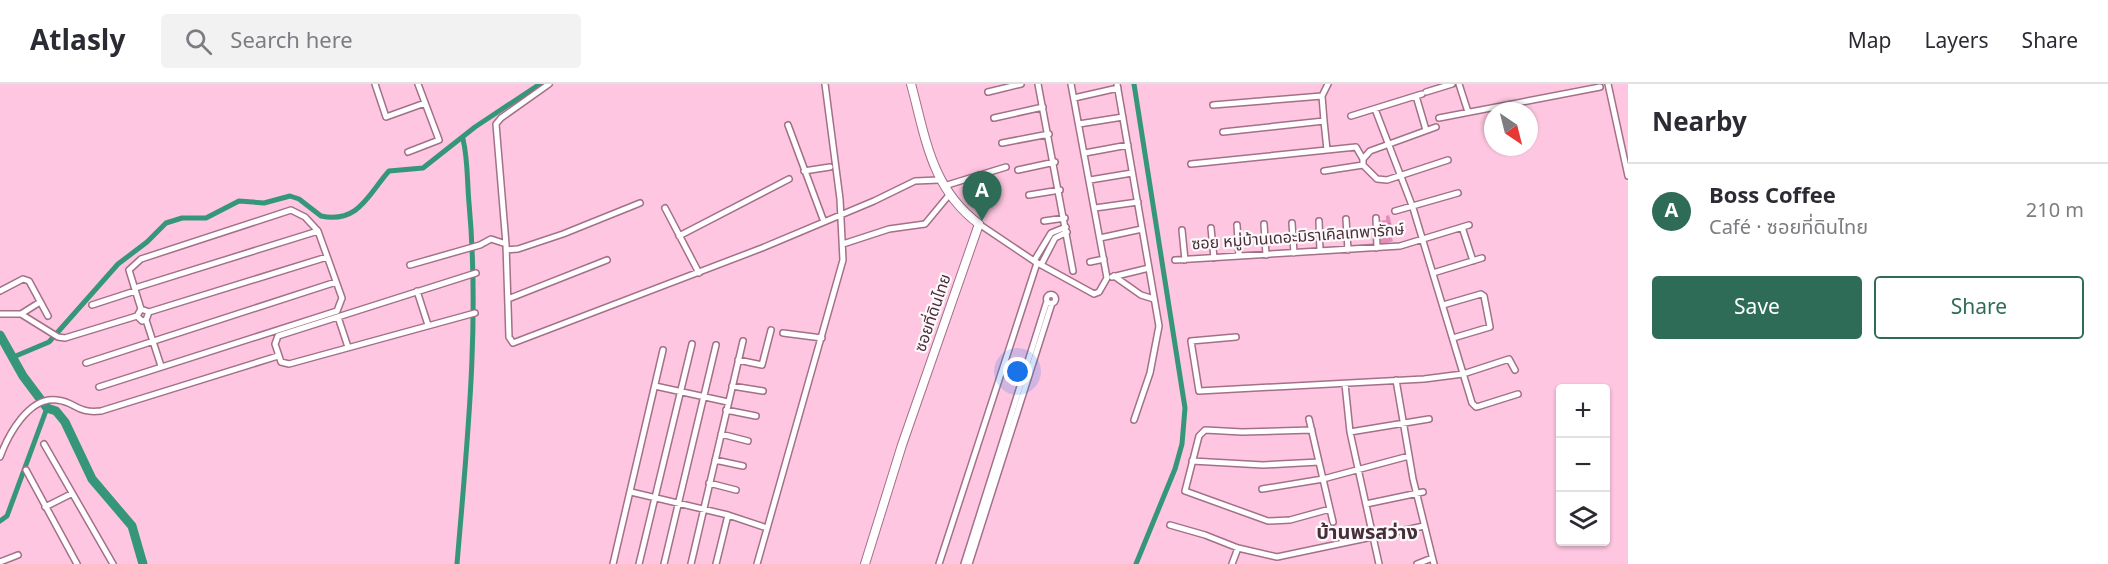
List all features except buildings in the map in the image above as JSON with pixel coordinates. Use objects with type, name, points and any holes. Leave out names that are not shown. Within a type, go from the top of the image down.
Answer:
[{"type":"street","points":[[375,84],[386,117],[425,103]]},
{"type":"street","points":[[408,152],[439,141],[418,84]]},
{"type":"street","points":[[549,84],[496,124],[506,247],[508,337],[511,342],[516,343],[699,273],[841,215],[915,181],[941,183],[1006,167]]},
{"type":"street","points":[[757,564],[840,272],[843,244],[841,215],[825,84]]},
{"type":"street","points":[[911,84],[941,183],[966,215],[1038,263],[1094,294],[1099,292],[1110,277],[1149,268]]},
{"type":"street","points":[[988,92],[1021,84]]},
{"type":"street","points":[[1038,84],[1055,162],[1073,271]]},
{"type":"street","points":[[1071,84],[1104,259],[1110,277],[1141,295],[1154,298]]},
{"type":"street","points":[[1327,150],[1322,96],[1328,84]]},
{"type":"street","points":[[1351,116],[1452,84]]},
{"type":"street","points":[[1460,84],[1468,112]]},
{"type":"street","points":[[1608,84],[1628,176]]},
{"type":"street","points":[[1074,98],[1118,86],[1159,327],[1150,373],[1134,420]]},
{"type":"street","points":[[1439,118],[1600,87]]},
{"type":"street","points":[[1422,94],[1426,130]]},
{"type":"street","points":[[1213,105],[1322,96]]},
{"type":"street","points":[[994,118],[1043,107]]},
{"type":"street","points":[[1375,109],[1423,239],[1472,403],[1476,407],[1518,394]]},
{"type":"street","points":[[1079,124],[1123,117]]},
{"type":"street","points":[[1223,132],[1324,121]]},
{"type":"street","points":[[788,125],[824,222]]},
{"type":"street","points":[[1363,162],[1366,154],[1388,142],[1436,127]]},
{"type":"street","points":[[1002,143],[1049,134]]},
{"type":"street","points":[[1085,153],[1128,145]]},
{"type":"street","points":[[1191,164],[1356,147],[1363,162],[1377,179],[1387,180],[1448,160]]},
{"type":"street","points":[[1018,170],[1055,162]]},
{"type":"street","points":[[1324,171],[1363,162]]},
{"type":"street","points":[[804,171],[830,167]]},
{"type":"street","points":[[1090,180],[1132,173]]},
{"type":"street","points":[[679,236],[789,179]]},
{"type":"street","points":[[1029,195],[1060,190]]},
{"type":"street","points":[[1395,211],[1458,193]]},
{"type":"street","points":[[843,244],[889,229],[926,224],[949,195]]},
{"type":"street","points":[[410,265],[480,245],[491,239],[506,247],[518,249],[563,234],[640,202]]},
{"type":"street","points":[[1095,208],[1137,202]]},
{"type":"street","points":[[665,208],[699,273]]},
{"type":"street","points":[[0,314],[21,314],[56,336],[72,337],[137,316],[141,309],[129,270],[141,259],[286,210],[305,217],[318,231],[342,298],[337,311],[99,387]]},
{"type":"street","points":[[1044,221],[1065,218]]},
{"type":"street","points":[[1376,218],[1377,248]]},
{"type":"street","points":[[1346,219],[1348,250]]},
{"type":"street","points":[[1319,221],[1320,251]]},
{"type":"street","points":[[1292,223],[1294,253]]},
{"type":"street","name":"ซอยที่ดินไทย","points":[[865,564],[902,446],[979,224]]},
{"type":"street","points":[[1264,224],[1266,255]]},
{"type":"street","points":[[1237,225],[1239,256]]},
{"type":"street","name":"ซอย หมู่บ้านเดอะมิราเคิลเทพารักษ์","points":[[1175,260],[1400,246],[1465,226],[1473,261]]},
{"type":"street","points":[[1211,228],[1214,258]]},
{"type":"street","points":[[939,564],[1038,263],[1054,231],[1067,229]]},
{"type":"street","points":[[1101,238],[1142,229]]},
{"type":"street","points":[[1182,230],[1185,260]]},
{"type":"street","points":[[92,305],[135,289],[318,231]]},
{"type":"street","points":[[141,309],[149,312],[327,257]]},
{"type":"street","points":[[1433,273],[1482,258]]},
{"type":"street","points":[[1090,262],[1104,259]]},
{"type":"street","points":[[508,299],[607,260]]},
{"type":"street","points":[[475,313],[289,364],[284,364],[278,356],[275,344],[278,336],[476,273]]},
{"type":"street","points":[[0,291],[26,279],[48,316]]},
{"type":"street","points":[[86,363],[336,282]]},
{"type":"street","points":[[417,291],[428,325]]},
{"type":"street","points":[[1443,305],[1481,294],[1484,296],[1490,327],[1453,338]]},
{"type":"street","points":[[21,314],[40,302]]},
{"type":"street","points":[[969,564],[1049,302]]},
{"type":"street","points":[[149,312],[146,320],[161,366]]},
{"type":"street","points":[[137,316],[142,321],[146,320]]},
{"type":"street","points":[[338,317],[348,347]]},
{"type":"street","points":[[738,360],[762,365],[771,330]]},
{"type":"street","points":[[783,333],[822,338]]},
{"type":"street","points":[[1236,337],[1191,341],[1199,391],[1345,384],[1463,374],[1509,359],[1515,370]]},
{"type":"street","points":[[691,564],[743,341]]},
{"type":"street","points":[[639,564],[692,344]]},
{"type":"street","points":[[664,564],[716,345]]},
{"type":"street","points":[[613,564],[663,350]]},
{"type":"street","points":[[0,457],[1,451],[16,427],[45,401],[58,400],[81,411],[101,411],[278,356]]},
{"type":"street","points":[[1396,380],[1416,493],[1433,561],[1417,564]]},
{"type":"street","points":[[1345,384],[1350,432],[1379,564]]},
{"type":"street","points":[[655,386],[728,402]]},
{"type":"street","points":[[732,386],[763,391]]},
{"type":"street","points":[[726,410],[756,416]]},
{"type":"street","points":[[1310,419],[1333,522]]},
{"type":"street","points":[[1350,432],[1429,419]]},
{"type":"street","points":[[1312,430],[1242,432],[1205,430],[1199,436],[1184,487],[1187,493],[1268,521],[1290,520],[1330,509]]},
{"type":"street","points":[[721,434],[748,441]]},
{"type":"street","points":[[44,444],[112,564]]},
{"type":"street","points":[[1262,489],[1323,479],[1409,456]]},
{"type":"street","points":[[715,460],[743,466]]},
{"type":"street","points":[[1192,461],[1263,465],[1319,462]]},
{"type":"street","points":[[26,470],[77,564]]},
{"type":"street","points":[[709,483],[736,490]]},
{"type":"street","points":[[631,492],[728,515],[767,528]]},
{"type":"street","points":[[1366,504],[1423,492]]},
{"type":"street","points":[[45,507],[71,494]]},
{"type":"street","points":[[964,564],[988,496]]},
{"type":"street","points":[[716,564],[728,515]]},
{"type":"street","points":[[1170,525],[1205,534],[1238,548],[1277,557],[1424,526]]},
{"type":"street","points":[[1232,564],[1238,548]]},
{"type":"street","points":[[0,562],[18,555]]},
{"type":"green space","points":[[1389,215],[1395,237],[1392,238],[1393,241],[1381,245],[1379,221],[1386,220],[1386,216]]},
{"type":"waterway","points":[[11,358],[49,342],[118,264],[147,242],[166,223],[182,218],[206,218],[239,201],[264,203],[290,196],[299,199],[321,216],[345,215],[362,205],[389,171],[423,168],[475,127],[540,84]]},
{"type":"waterway","points":[[1134,84],[1185,408],[1182,444],[1175,469],[1136,564]]},
{"type":"waterway","points":[[457,564],[473,338],[472,248],[467,163],[463,139]]},
{"type":"waterway","points":[[0,335],[23,376],[47,408],[56,411],[65,422],[92,479],[132,526],[143,564]]},
{"type":"waterway","points":[[0,521],[7,516],[47,408]]},
{"type":"place","name":"Boss Coffee","points":[[982,221]]},
{"type":"district","name":"บ้านพรสว่าง","points":[[1367,533]]}]
